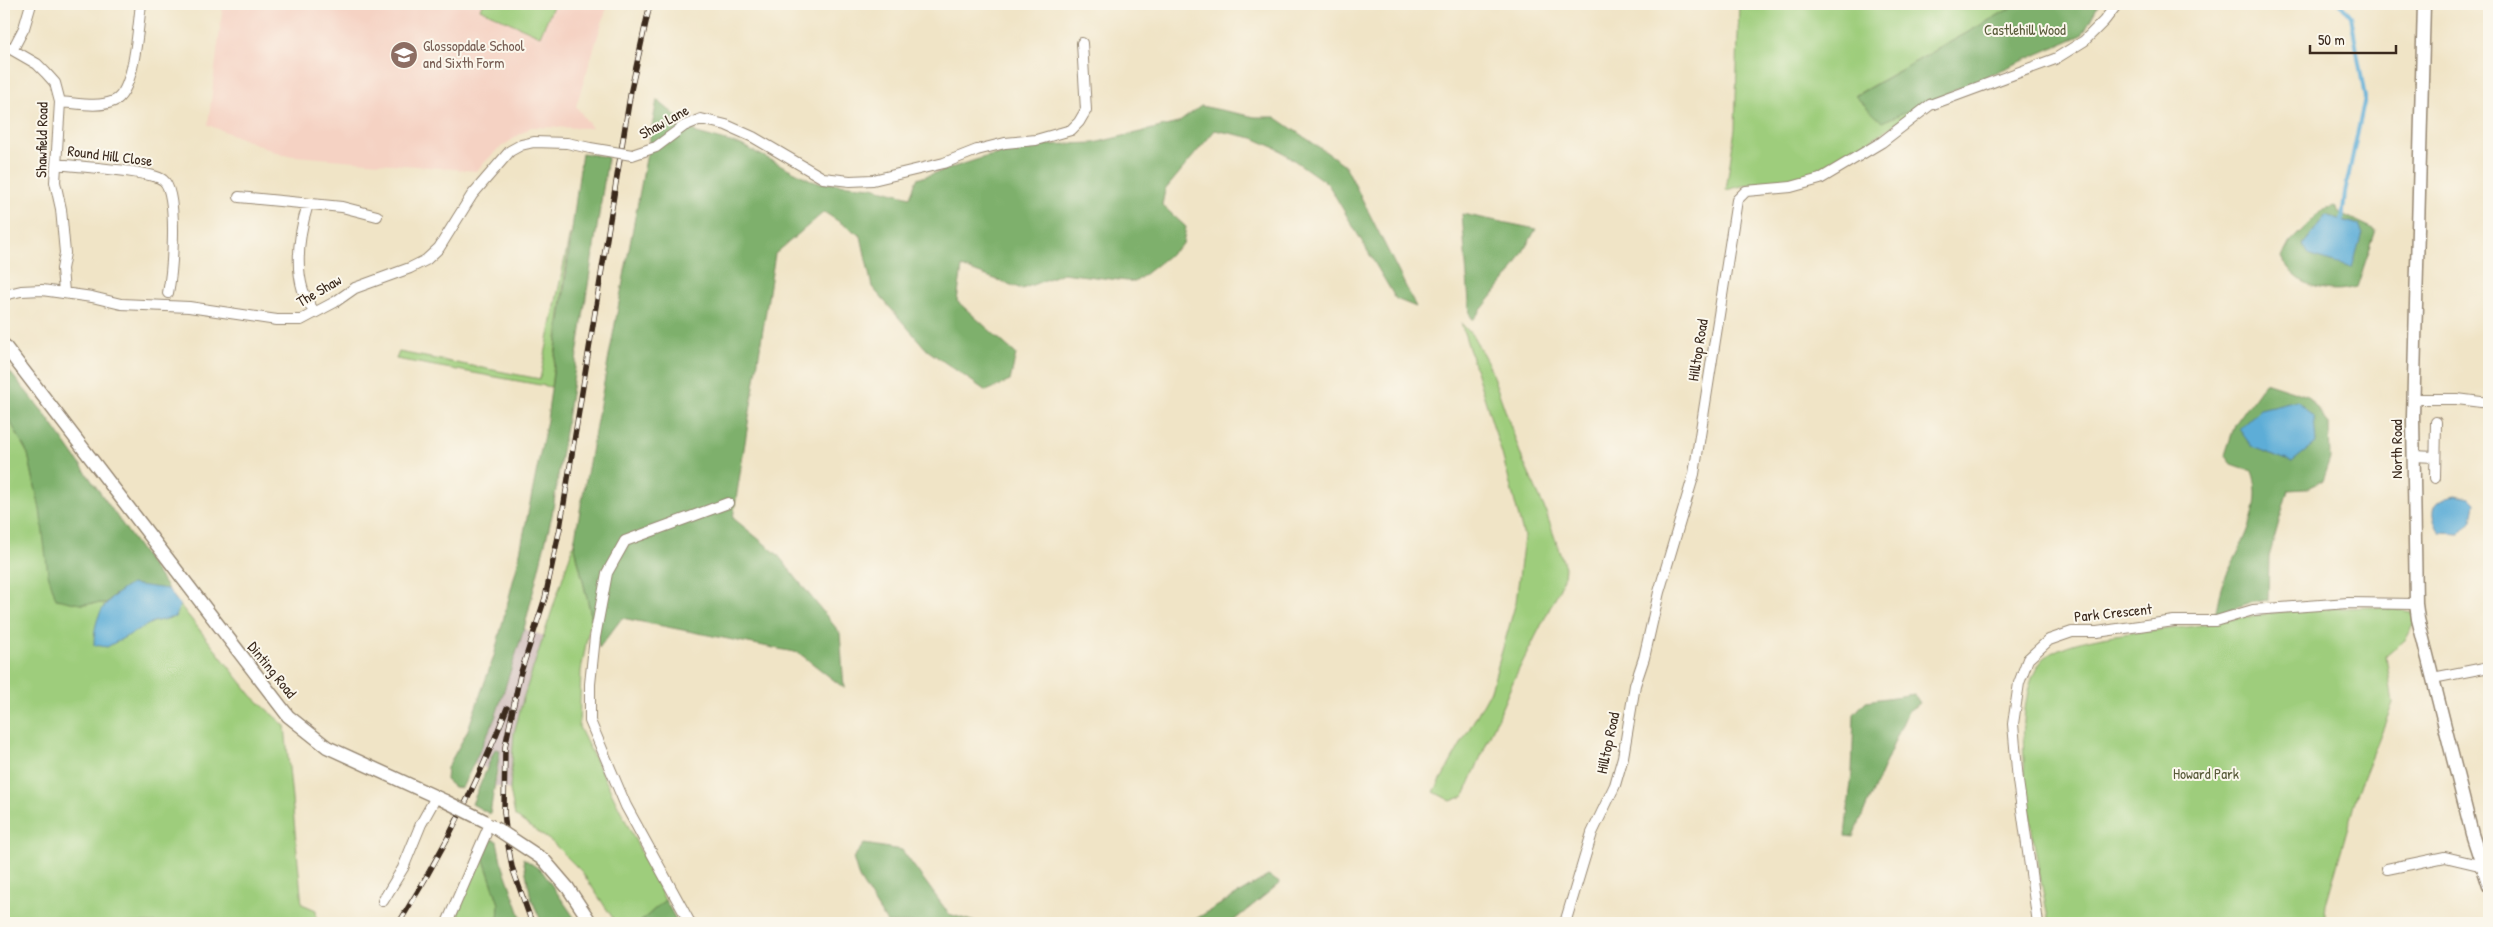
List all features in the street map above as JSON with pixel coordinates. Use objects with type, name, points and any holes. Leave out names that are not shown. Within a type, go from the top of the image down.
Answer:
[{"type":"street","points":[[8,47],[24,28],[31,4]]},
{"type":"street","points":[[60,102],[107,104],[119,99],[124,93],[132,69],[140,4]]},
{"type":"street","name":"Hilltop Road","points":[[1565,923],[1592,833],[1615,784],[1623,756],[1635,685],[1644,658],[1659,592],[1694,474],[1737,200],[1746,191],[1791,187],[1820,179],[1882,142],[1930,105],[2055,59],[2084,41],[2104,21],[2116,4]]},
{"type":"street","name":"North Road","points":[[2424,4],[2413,399],[2416,604],[2472,834],[2489,886]]},
{"type":"street","name":"Shaw Lane","points":[[590,148],[632,156],[656,147],[684,126],[701,119],[736,129],[772,146],[823,178],[850,181],[873,180],[944,163],[986,148],[1036,140],[1071,130],[1080,122],[1086,110],[1082,43]]},
{"type":"street","name":"Shawfield Road","points":[[8,47],[46,74],[55,83],[60,102],[56,182],[61,209],[65,253],[62,269],[64,292]]},
{"type":"street","name":"The Shaw","points":[[4,295],[21,291],[42,290],[64,292],[121,304],[189,307],[277,320],[301,320],[355,288],[410,268],[426,260],[438,248],[472,195],[510,151],[521,145],[534,142],[566,143],[590,148]]},
{"type":"street","name":"Round Hill Close","points":[[56,164],[140,174],[161,178],[166,182],[173,220],[172,268],[168,293]]},
{"type":"street","points":[[240,197],[342,208],[377,216]]},
{"type":"street","points":[[308,204],[300,240],[300,266],[303,291],[308,304],[315,312]]},
{"type":"street","name":"Dinting Road","points":[[4,345],[288,716],[327,747],[441,799],[489,824],[544,860],[568,888],[591,923]]},
{"type":"street","points":[[2413,399],[2457,399],[2489,403]]},
{"type":"street","points":[[2435,478],[2436,422]]},
{"type":"street","points":[[2413,456],[2435,457]]},
{"type":"street","points":[[690,923],[626,806],[590,721],[590,684],[595,638],[607,573],[625,541],[728,503]]},
{"type":"street","name":"Park Crescent","points":[[2038,923],[2018,781],[2013,724],[2019,683],[2028,658],[2049,640],[2072,632],[2097,632],[2174,621],[2216,621],[2253,610],[2348,604],[2416,604]]},
{"type":"street","points":[[2433,678],[2489,667]]},
{"type":"street","points":[[384,901],[403,868],[421,824],[441,799]]},
{"type":"street","points":[[447,923],[489,824]]},
{"type":"street","points":[[2387,868],[2445,857],[2483,866]]},
{"type":"shaded area","name":"Glossopdale School and Sixth Form","points":[[223,4],[608,4],[576,106],[592,128],[531,127],[498,149],[476,171],[283,155],[208,125]]},
{"type":"shaded area","points":[[524,629],[544,636],[514,733],[510,790],[495,786],[498,773],[495,749],[487,769],[474,763],[495,718]]},
{"type":"green space","points":[[482,4],[554,4],[540,36],[480,9]]},
{"type":"green space","points":[[1739,4],[2018,4],[1856,95],[1926,103],[1822,173],[1787,181],[1746,185],[1726,190],[1735,129]]},
{"type":"green space","name":"Castlehill Wood","points":[[2018,4],[2099,4],[2082,35],[1882,122],[1855,96]]},
{"type":"green space","points":[[657,100],[697,133],[741,145],[815,182],[872,187],[910,197],[917,179],[985,157],[1042,145],[1094,143],[1178,123],[1201,106],[1255,117],[1275,117],[1345,165],[1416,307],[1396,299],[1328,184],[1278,149],[1253,138],[1215,130],[1165,190],[1162,205],[1186,227],[1183,244],[1135,282],[1063,273],[1022,289],[962,267],[957,301],[1016,354],[1010,381],[986,391],[927,350],[872,287],[861,236],[824,212],[775,254],[733,518],[777,554],[840,633],[844,688],[799,653],[622,618],[599,648],[574,543]]},
{"type":"green space","points":[[582,153],[608,157],[552,515],[524,629],[495,718],[462,788],[454,787],[446,780],[447,768],[467,732],[494,656],[518,562],[547,420]]},
{"type":"green space","points":[[2335,206],[2340,213],[2376,230],[2357,287],[2335,290],[2324,289],[2304,282],[2295,275],[2282,257],[2290,242],[2323,209]],"holes":[[[2326,215],[2359,225],[2303,245]]]},
{"type":"green space","points":[[1462,214],[1536,229],[1511,273],[1473,320],[1470,315]]},
{"type":"green space","points":[[570,233],[551,387],[396,359],[399,352],[540,379]]},
{"type":"green space","points":[[1461,323],[1473,336],[1489,365],[1523,461],[1544,507],[1565,567],[1564,577],[1559,590],[1515,677],[1464,796],[1451,801],[1434,792],[1491,690],[1516,602],[1524,537],[1502,454]]},
{"type":"green space","points":[[4,365],[44,413],[168,589],[115,594],[106,603],[80,604],[56,599],[48,574],[40,509],[28,454],[4,410]]},
{"type":"green space","points":[[2265,382],[2308,396],[2329,424],[2330,458],[2322,481],[2305,489],[2288,490],[2269,557],[2268,600],[2249,603],[2215,614],[2222,584],[2244,541],[2254,513],[2256,499],[2252,471],[2232,464],[2225,455],[2235,424]]},
{"type":"green space","points":[[4,410],[28,454],[40,509],[80,604],[106,603],[99,616],[137,630],[153,622],[175,617],[180,605],[252,696],[285,726],[302,904],[316,910],[317,923],[4,923]]},
{"type":"green space","points":[[574,543],[591,616],[581,671],[579,727],[665,900],[639,923],[616,923],[582,872],[552,842],[515,816],[510,790],[514,733],[523,699]]},
{"type":"green space","name":"Howard Park","points":[[2376,607],[2420,613],[2406,639],[2386,656],[2393,703],[2357,794],[2326,904],[2324,923],[2049,923],[2032,827],[2024,752],[2024,717],[2029,687],[2040,663],[2051,653],[2068,646],[2089,640],[2136,632],[2195,626],[2289,611]]},
{"type":"green space","points":[[1914,694],[1920,703],[1908,711],[1853,837],[1845,836],[1852,773],[1854,714],[1866,701]]},
{"type":"green space","points":[[495,749],[500,750],[490,814],[472,804]]},
{"type":"green space","points":[[492,839],[497,841],[501,861],[523,923],[498,923],[499,904],[483,857]]},
{"type":"green space","points":[[864,844],[902,850],[949,914],[978,923],[887,923],[859,878],[853,858]]},
{"type":"green space","points":[[483,857],[499,904],[498,923],[455,923],[464,895]]},
{"type":"green space","points":[[523,858],[542,871],[578,923],[542,923],[531,898]]},
{"type":"green space","points":[[1268,876],[1280,883],[1231,923],[1189,923]]},
{"type":"green space","points":[[665,900],[678,923],[639,923]]},
{"type":"water","points":[[2326,215],[2359,225],[2362,233],[2352,268],[2310,256],[2303,245]]},
{"type":"water","points":[[2297,400],[2314,418],[2316,443],[2292,462],[2252,447],[2239,429],[2260,409]]},
{"type":"water","points":[[2455,495],[2470,498],[2475,503],[2472,520],[2459,534],[2440,533],[2434,519],[2434,508],[2440,500]]},
{"type":"water","points":[[131,584],[168,589],[180,605],[175,617],[153,622],[107,647],[94,645],[96,624],[103,608],[114,596]]},
{"type":"waterway","points":[[2341,4],[2351,16],[2365,98],[2345,192],[2342,220]]},
{"type":"railway","points":[[532,923],[512,867],[507,839],[504,812],[505,747],[520,675],[545,598],[560,528],[631,90],[650,4]]},
{"type":"railway","points":[[399,923],[430,871],[458,818],[484,764],[507,708]]},
{"type":"place","name":"Glossopdale School and Sixth Form","points":[[404,55]]}]
